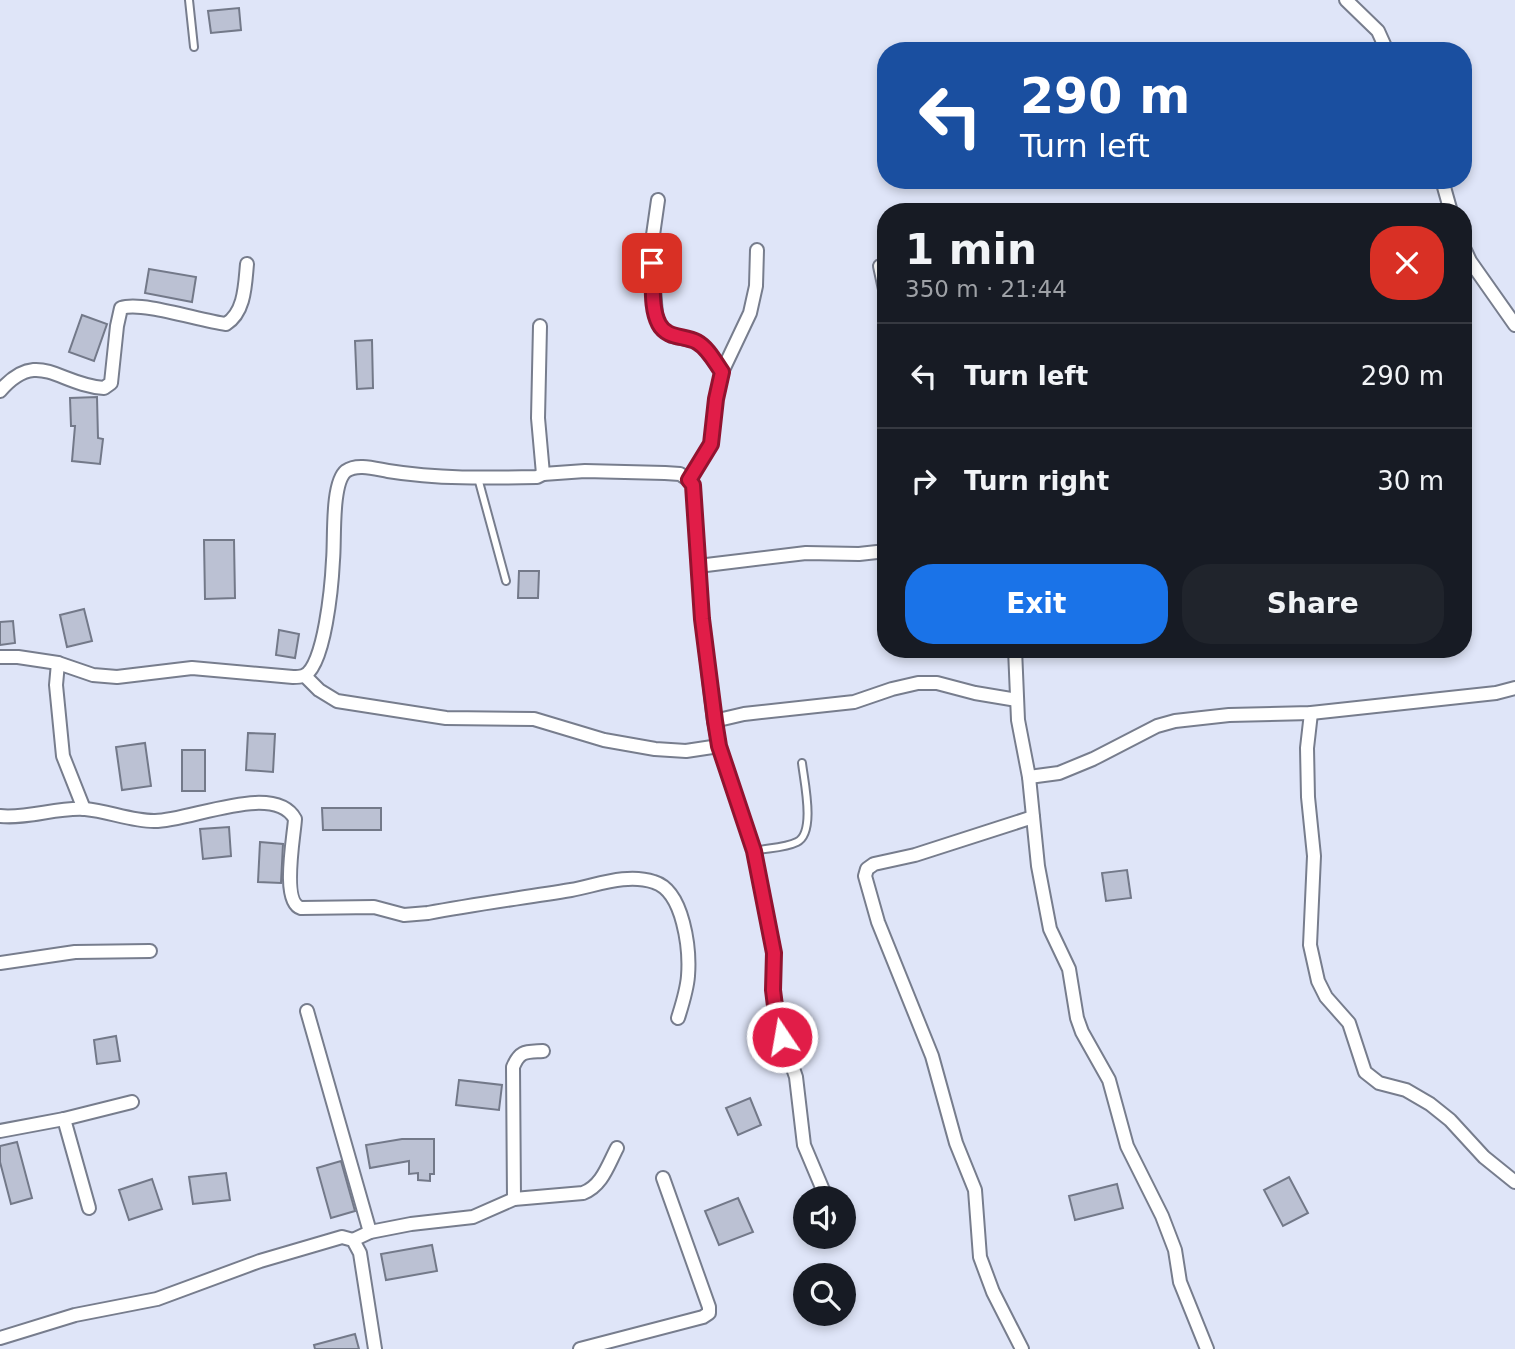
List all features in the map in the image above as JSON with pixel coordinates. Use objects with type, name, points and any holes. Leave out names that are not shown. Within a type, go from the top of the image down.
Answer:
[{"type":"street","points":[[1346,0],[1378,31],[1383,42]]},
{"type":"street","points":[[657,200],[651,249],[656,315],[660,327],[671,336],[695,341],[704,347],[722,372]]},
{"type":"street","points":[[689,480],[711,444],[722,372],[750,313],[756,286],[757,250]]},
{"type":"street","points":[[0,391],[21,372],[39,369],[72,382],[104,388],[111,383],[121,308],[128,306],[226,324],[237,315],[244,292],[247,264]]},
{"type":"street","points":[[1472,264],[1515,325]]},
{"type":"street","points":[[540,326],[538,418],[543,474]]},
{"type":"street","points":[[0,657],[58,663],[93,675],[117,677],[192,668],[305,676],[311,670],[318,654],[326,624],[333,561],[335,505],[339,482],[345,472],[368,467],[410,474],[478,478],[537,477],[543,474],[585,471],[680,474],[693,485],[702,619],[719,746],[754,851],[774,953],[773,990],[777,1022],[796,1077],[804,1145],[821,1186]]},
{"type":"street","points":[[698,566],[806,554],[877,552]]},
{"type":"street","points":[[1015,658],[1018,720],[1028,777],[1038,866],[1050,929],[1069,969],[1082,1032],[1110,1080],[1127,1146],[1162,1216],[1175,1250],[1180,1282],[1207,1349]]},
{"type":"street","points":[[58,663],[56,685],[63,756],[83,809]]},
{"type":"street","points":[[305,676],[319,690],[337,701],[446,718],[534,719],[604,740],[655,750],[686,751],[719,746]]},
{"type":"street","points":[[715,721],[744,714],[853,702],[918,683],[937,682],[975,693],[1017,700]]},
{"type":"street","points":[[1028,777],[1059,773],[1093,760],[1157,726],[1175,720],[1229,715],[1311,713],[1496,693],[1515,688]]},
{"type":"street","points":[[1311,713],[1307,748],[1308,797],[1314,856],[1310,945],[1318,982],[1326,997],[1349,1023],[1365,1072],[1379,1083],[1406,1090],[1430,1104],[1450,1120],[1484,1157],[1515,1182]]},
{"type":"street","points":[[0,816],[83,809],[151,821],[176,820],[233,805],[267,803],[283,807],[291,812],[295,819],[289,888],[292,902],[295,907],[301,908],[374,907],[404,915],[572,890],[628,878],[656,882],[668,890],[679,909],[688,946],[688,978],[678,1018]]},
{"type":"street","points":[[1022,1349],[993,1292],[980,1257],[975,1190],[956,1143],[932,1056],[878,922],[864,876],[867,869],[874,864],[915,855],[1033,817]]},
{"type":"street","points":[[0,963],[75,952],[150,951]]},
{"type":"street","points":[[307,1011],[370,1232]]},
{"type":"street","points":[[514,1199],[513,1067],[517,1057],[523,1053],[543,1051]]},
{"type":"street","points":[[0,1131],[132,1102]]},
{"type":"street","points":[[64,1119],[89,1208]]},
{"type":"street","points":[[0,1338],[75,1315],[157,1299],[313,1244],[342,1237],[353,1240],[370,1232],[411,1224],[473,1217],[514,1199],[583,1193],[592,1189],[600,1180],[617,1148]]},
{"type":"street","points":[[580,1349],[703,1317],[709,1313],[663,1178]]},
{"type":"street","points":[[353,1240],[364,1267],[375,1349]]},
{"type":"lane","points":[[189,0],[194,47]]},
{"type":"lane","points":[[478,478],[506,581]]},
{"type":"lane","points":[[754,851],[797,842],[804,836],[808,826],[802,763]]},
{"type":"building","points":[[239,8],[241,30],[211,33],[208,11]]},
{"type":"building","points":[[149,269],[196,277],[192,302],[145,293]]},
{"type":"building","points":[[82,315],[107,324],[94,361],[69,352]]},
{"type":"building","points":[[372,340],[373,388],[357,389],[355,341]]},
{"type":"building","points":[[97,397],[98,438],[103,439],[100,464],[72,461],[75,426],[71,426],[70,398]]},
{"type":"building","points":[[204,540],[234,540],[235,598],[205,599]]},
{"type":"building","points":[[519,571],[539,571],[538,598],[518,598]]},
{"type":"building","points":[[84,609],[92,641],[67,647],[60,615]]},
{"type":"building","points":[[13,621],[15,643],[0,645],[0,622]]},
{"type":"building","points":[[279,630],[299,634],[295,658],[276,655]]},
{"type":"building","points":[[248,733],[275,734],[273,772],[246,770]]},
{"type":"building","points":[[145,743],[151,786],[122,790],[116,747]]},
{"type":"building","points":[[182,750],[205,750],[205,791],[182,791]]},
{"type":"building","points":[[322,808],[381,808],[381,830],[323,830]]},
{"type":"building","points":[[229,827],[231,856],[203,859],[200,829]]},
{"type":"building","points":[[260,842],[283,844],[281,883],[258,882]]},
{"type":"building","points":[[1127,870],[1131,898],[1106,901],[1102,873]]},
{"type":"building","points":[[116,1036],[120,1061],[97,1064],[94,1040]]},
{"type":"building","points":[[459,1080],[502,1085],[499,1110],[456,1105]]},
{"type":"building","points":[[750,1098],[761,1125],[738,1135],[726,1108]]},
{"type":"building","points":[[402,1139],[434,1139],[434,1174],[430,1174],[430,1181],[418,1180],[418,1173],[409,1174],[409,1161],[370,1168],[366,1145]]},
{"type":"building","points":[[17,1142],[32,1198],[11,1204],[0,1162],[0,1146]]},
{"type":"building","points":[[341,1161],[355,1211],[331,1218],[317,1168]]},
{"type":"building","points":[[226,1173],[230,1200],[193,1204],[189,1177]]},
{"type":"building","points":[[1289,1177],[1308,1213],[1283,1226],[1264,1190]]},
{"type":"building","points":[[152,1179],[162,1209],[129,1220],[119,1190]]},
{"type":"building","points":[[1117,1184],[1123,1208],[1075,1220],[1069,1196]]},
{"type":"building","points":[[738,1198],[753,1232],[719,1245],[705,1211]]},
{"type":"building","points":[[432,1245],[437,1271],[386,1280],[381,1254]]},
{"type":"building","points":[[355,1334],[359,1349],[315,1349],[314,1345]]},
{"type":"route","points":[[652,263],[656,315],[660,327],[671,336],[695,341],[704,347],[722,372],[711,444],[689,480],[693,485],[702,619],[719,746],[754,851],[774,953],[773,990],[782,1037]]}]
